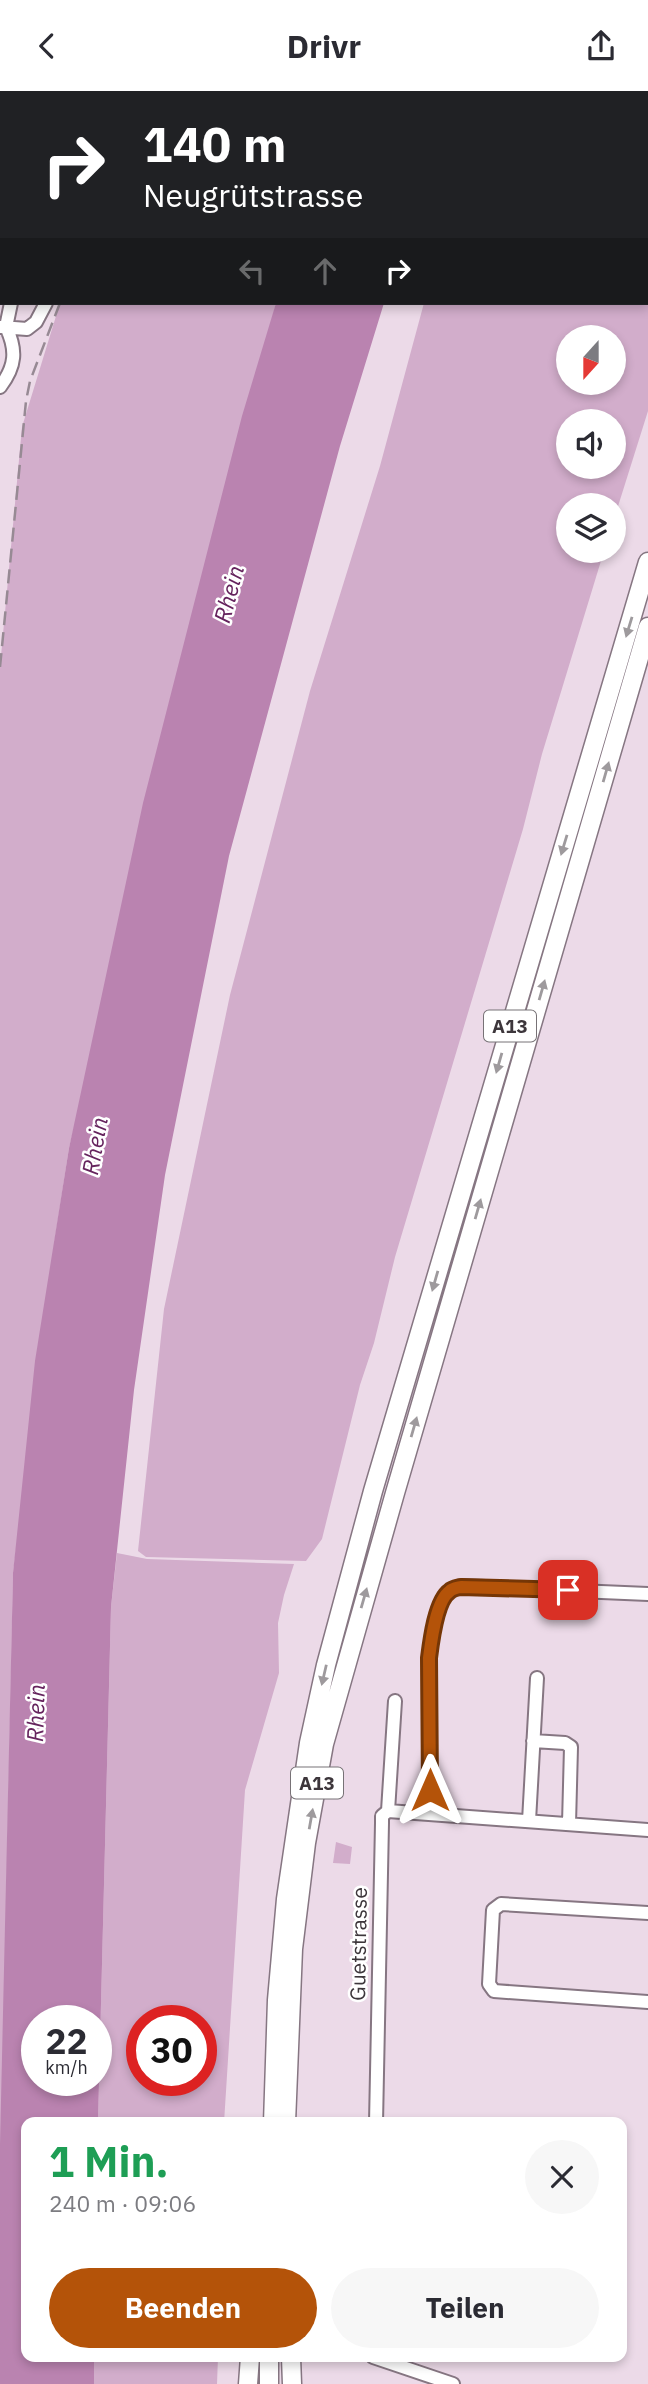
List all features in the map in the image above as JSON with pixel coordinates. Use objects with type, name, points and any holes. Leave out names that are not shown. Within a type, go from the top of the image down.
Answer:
[{"type":"highway","name":"A13","points":[[275,2117],[277,2000],[288,1877],[309,1743],[326,1665],[377,1477],[648,562]]},
{"type":"highway","name":"A13","points":[[275,2117],[306,1843],[324,1744],[391,1505],[648,627]]},
{"type":"highway","points":[[248,2384],[250,2362]]},
{"type":"highway","points":[[269,2362],[269,2384]]},
{"type":"highway","points":[[282,2362],[282,2384]]},
{"type":"highway","points":[[291,2362],[292,2384]]},
{"type":"street","points":[[0,387],[10,374],[14,356],[14,347],[3,327],[10,305]]},
{"type":"street","points":[[3,327],[27,330],[36,322],[45,305]]},
{"type":"street","points":[[430,1814],[429,1658],[431,1638],[443,1598],[450,1590],[461,1587],[648,1594]]},
{"type":"street","points":[[529,1821],[537,1678]]},
{"type":"street","name":"Guetstrasse","points":[[376,2117],[382,1816],[388,1811],[395,1701]]},
{"type":"street","points":[[533,1741],[565,1743],[570,1747],[569,1823]]},
{"type":"street","points":[[388,1811],[648,1830]]},
{"type":"street","points":[[648,1913],[500,1904],[493,1910],[489,1984],[494,1991],[648,2001]]},
{"type":"street","points":[[388,2362],[453,2384]]},
{"type":"shaded area","points":[[59,305],[276,305],[69,1148],[55,1238],[13,1573],[0,2204],[0,667],[22,427]]},
{"type":"shaded area","points":[[423,305],[648,305],[648,411],[622,493],[556,493],[556,563],[600,563],[395,1257],[322,1539],[306,1561],[146,1557],[138,1551],[164,1309],[230,995],[310,691],[380,466]]},
{"type":"shaded area","points":[[117,1553],[147,1559],[294,1564],[278,1623],[279,1673],[245,1790],[224,2117],[98,2117],[99,2096],[112,2096],[112,2005],[101,2005],[111,1607]]},
{"type":"shaded area","points":[[336,1842],[352,1847],[350,1864],[333,1863]]},
{"type":"shaded area","points":[[94,2362],[218,2362],[217,2384],[94,2384]]},
{"type":"water","name":"Rhein","points":[[275,305],[383,305],[340,446],[229,856],[165,1175],[134,1390],[111,1607],[101,2005],[21,2005],[21,2096],[99,2096],[98,2117],[21,2117],[21,2362],[94,2362],[94,2384],[0,2384],[0,2145],[13,1573],[35,1361],[69,1148],[143,803],[242,416]]},
{"type":"railway","points":[[0,667],[26,401],[30,381],[59,305]]},
{"type":"route","points":[[430,1790],[429,1658],[431,1638],[443,1598],[450,1590],[461,1587],[568,1590]]}]
